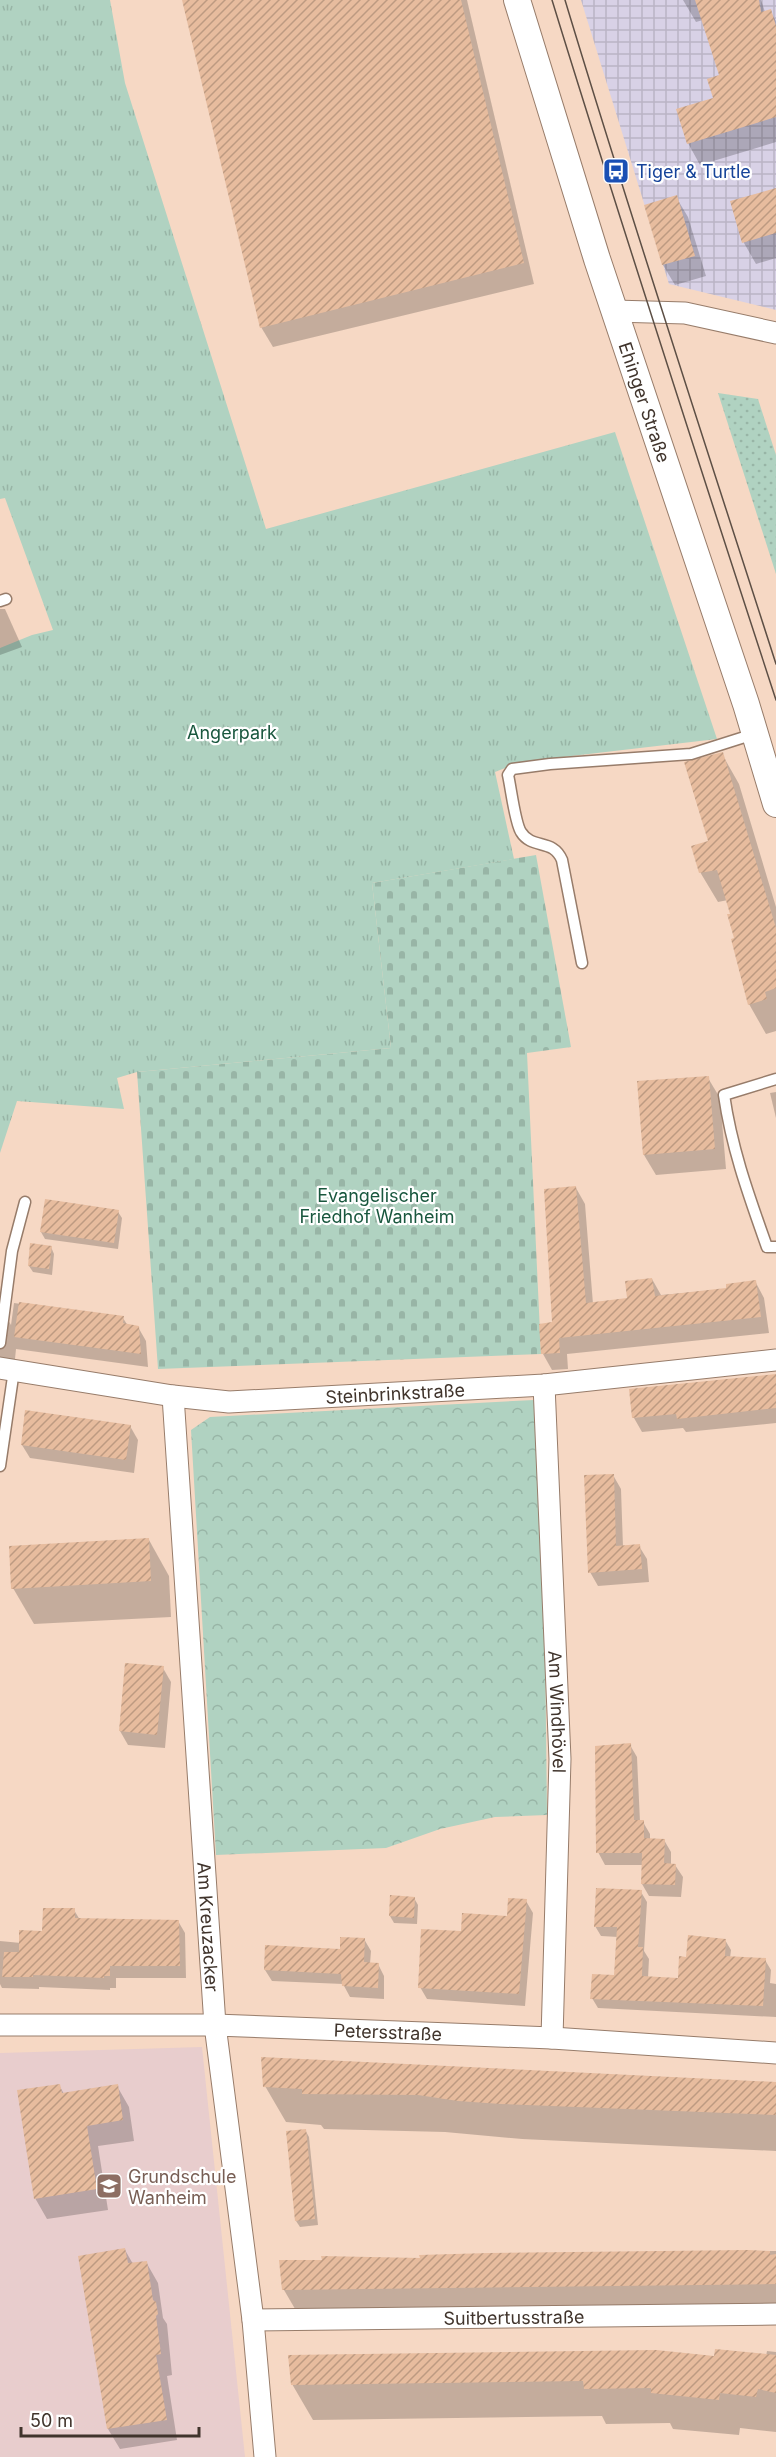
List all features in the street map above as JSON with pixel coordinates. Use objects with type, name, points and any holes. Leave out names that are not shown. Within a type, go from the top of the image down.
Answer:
[{"type":"street","name":"Ehinger Straße","points":[[517,0],[614,311],[755,734],[776,804]]},
{"type":"street","points":[[614,311],[685,313],[776,333]]},
{"type":"street","name":"Steinbrinkstraße","points":[[7,1369],[172,1396],[229,1402],[544,1385],[776,1360]]},
{"type":"street","name":"Am Windhövel","points":[[544,1385],[560,1759],[552,2038]]},
{"type":"street","name":"Am Kreuzacker","points":[[172,1396],[215,2025],[253,2320],[265,2457]]},
{"type":"street","name":"Petersstraße","points":[[0,2025],[215,2025],[552,2038],[776,2054]]},
{"type":"street","name":"Suitbertusstraße","points":[[253,2320],[776,2314]]},
{"type":"lane","points":[[582,963],[562,860],[558,851],[544,844],[532,842],[520,831],[508,775],[512,769],[550,764],[691,754],[755,734]]},
{"type":"lane","points":[[776,1079],[723,1095],[730,1138],[747,1191],[767,1248],[776,1247]]},
{"type":"lane","points":[[0,1343],[12,1251],[25,1202]]},
{"type":"lane","name":"Steinbrinkstraße","points":[[0,1466],[7,1369]]},
{"type":"shaded area","points":[[581,0],[776,0],[776,310],[669,284]]},
{"type":"shaded area","name":"Grundschule Wanheim","points":[[202,2047],[245,2457],[0,2457],[0,2053]]},
{"type":"green space","name":"Angerpark","points":[[0,0],[110,0],[125,83],[266,529],[615,432],[717,739],[520,762],[495,772],[514,859],[372,883],[391,1048],[137,1072],[117,1078],[124,1109],[17,1101],[0,1153],[0,648],[32,635],[53,630],[5,498],[0,499]]},
{"type":"green space","points":[[718,393],[758,399],[776,455],[776,574]]},
{"type":"green space","name":"Evangelischer Friedhof Wanheim","points":[[536,855],[571,1047],[527,1053],[541,1354],[158,1369],[137,1072],[391,1048],[372,883]]},
{"type":"green space","points":[[534,1400],[544,1552],[547,1815],[495,1817],[440,1829],[386,1848],[216,1855],[191,1430],[210,1417]]},
{"type":"building","points":[[182,0],[461,0],[524,263],[260,328]]},
{"type":"building","points":[[695,0],[759,0],[761,12],[771,9],[776,26],[776,117],[687,144],[676,109],[713,98],[707,79],[719,75]]},
{"type":"building","points":[[776,188],[776,233],[742,243],[730,201]]},
{"type":"building","points":[[677,195],[695,256],[662,265],[644,205]]},
{"type":"building","points":[[723,752],[776,928],[776,988],[765,992],[767,999],[748,1005],[731,939],[734,938],[727,914],[730,914],[717,870],[699,873],[691,846],[708,841],[684,762]]},
{"type":"building","points":[[709,1076],[715,1149],[643,1155],[637,1081]]},
{"type":"building","points":[[576,1186],[586,1303],[627,1298],[625,1281],[652,1278],[655,1296],[726,1288],[726,1284],[756,1280],[761,1317],[559,1338],[560,1353],[541,1354],[539,1324],[552,1322],[544,1189]]},
{"type":"building","points":[[45,1199],[119,1210],[114,1243],[40,1232]]},
{"type":"building","points":[[30,1243],[52,1246],[49,1269],[28,1266]]},
{"type":"building","points":[[19,1302],[124,1316],[123,1323],[139,1326],[141,1354],[14,1337]]},
{"type":"building","points":[[776,1374],[776,1408],[677,1419],[676,1414],[632,1418],[629,1389]]},
{"type":"building","points":[[25,1410],[131,1425],[126,1460],[21,1445]]},
{"type":"building","points":[[614,1474],[616,1546],[640,1544],[642,1569],[588,1573],[584,1475]]},
{"type":"building","points":[[149,1538],[151,1581],[11,1589],[9,1546]]},
{"type":"building","points":[[125,1663],[164,1666],[157,1735],[119,1731]]},
{"type":"building","points":[[631,1743],[634,1820],[644,1820],[644,1838],[665,1839],[664,1863],[676,1864],[675,1885],[641,1884],[642,1853],[596,1853],[595,1746]]},
{"type":"building","points":[[596,1888],[642,1890],[638,1947],[643,1947],[642,1976],[678,1978],[679,1956],[686,1957],[688,1935],[726,1939],[725,1956],[766,1958],[763,2006],[590,1999],[592,1974],[614,1975],[617,1927],[594,1927]]},
{"type":"building","points":[[390,1895],[415,1897],[414,1918],[389,1916]]},
{"type":"building","points":[[508,1898],[527,1899],[519,1994],[418,1988],[421,1929],[461,1931],[462,1913],[507,1916]]},
{"type":"building","points":[[43,1908],[75,1908],[75,1918],[179,1920],[180,1966],[110,1966],[110,1976],[104,1976],[104,1978],[33,1975],[33,1977],[2,1977],[4,1952],[19,1952],[19,1930],[42,1931]]},
{"type":"building","points":[[340,1937],[365,1938],[364,1962],[379,1963],[378,1988],[342,1986],[341,1974],[264,1970],[265,1945],[340,1949]]},
{"type":"building","points":[[261,2057],[776,2082],[776,2115],[501,2104],[418,2095],[302,2094],[302,2089],[263,2087]]},
{"type":"building","points":[[60,2084],[62,2093],[118,2084],[123,2120],[87,2126],[97,2189],[34,2199],[17,2090]]},
{"type":"building","points":[[306,2129],[315,2219],[295,2221],[286,2131]]},
{"type":"building","points":[[125,2248],[128,2263],[147,2261],[153,2300],[156,2302],[158,2314],[156,2316],[161,2354],[156,2355],[167,2420],[107,2429],[78,2256]]},
{"type":"building","points":[[770,2251],[770,2255],[776,2254],[776,2284],[282,2290],[279,2260],[322,2260],[321,2256],[420,2258],[419,2255],[489,2253]]},
{"type":"building","points":[[715,2349],[776,2355],[776,2393],[758,2389],[756,2397],[720,2393],[719,2400],[651,2393],[651,2388],[584,2389],[583,2381],[291,2385],[288,2355],[656,2350],[714,2356]]},
{"type":"tram line","points":[[552,0],[634,263],[776,700]]},
{"type":"tram line","points":[[565,0],[642,249],[776,664]]},
{"type":"place","name":"Tiger & Turtle","points":[[616,171]]},
{"type":"place","name":"Grundschule Wanheim","points":[[109,2186]]}]
